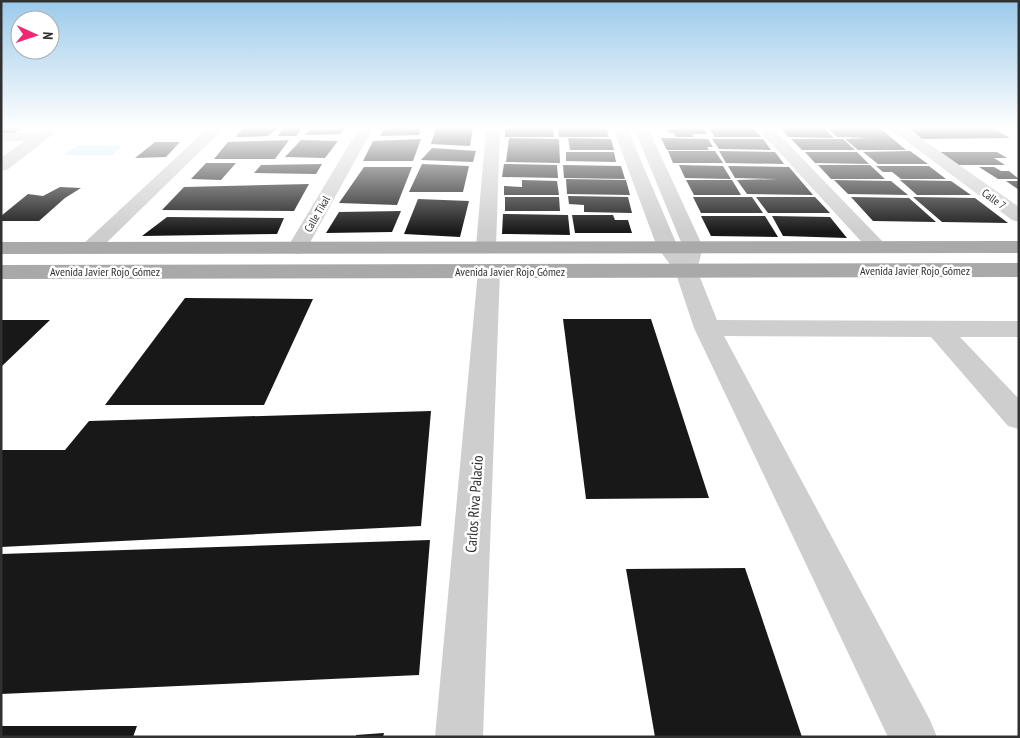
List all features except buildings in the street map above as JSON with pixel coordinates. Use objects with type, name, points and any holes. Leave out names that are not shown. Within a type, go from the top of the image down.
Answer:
[{"type":"main road","name":"Avenida Javier Rojo Gómez","points":[[1,272],[682,255],[877,247],[1019,246]]},
{"type":"main road","name":"Avenida Javier Rojo Gómez","points":[[1,248],[297,248],[488,259],[682,255],[1019,270]]},
{"type":"street","points":[[90,248],[181,162]]},
{"type":"street","name":"Calle Tikal","points":[[297,248],[346,162]]},
{"type":"street","name":"Carlos Riva Palacio","points":[[459,737],[488,259],[492,162]]},
{"type":"street","points":[[637,162],[682,255]]},
{"type":"street","points":[[652,162],[707,328],[912,737]]},
{"type":"street","points":[[797,162],[877,247]]},
{"type":"street","name":"Calle 7","points":[[944,162],[1019,216]]},
{"type":"street","points":[[707,328],[1019,329]]},
{"type":"street","points":[[940,330],[1019,418]]}]
